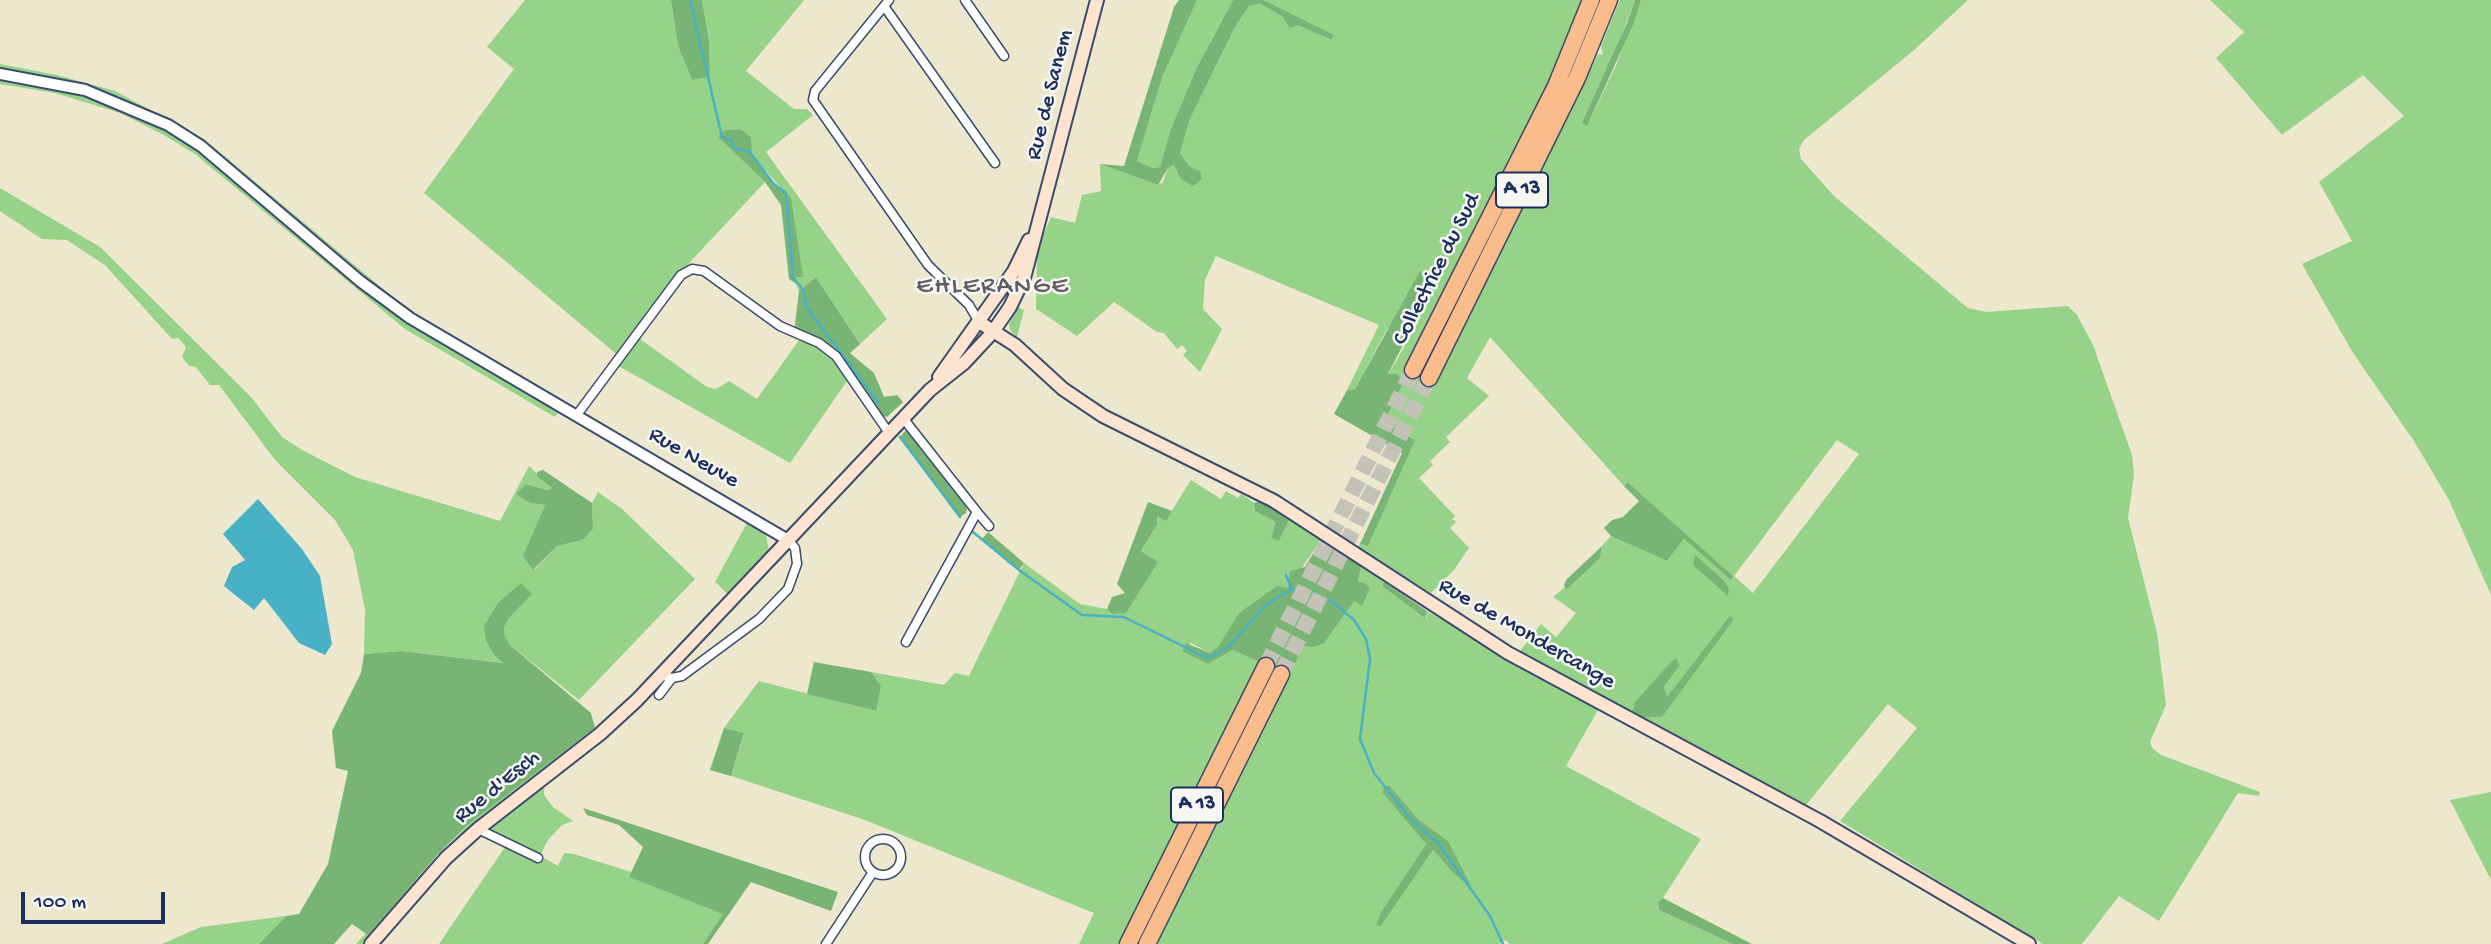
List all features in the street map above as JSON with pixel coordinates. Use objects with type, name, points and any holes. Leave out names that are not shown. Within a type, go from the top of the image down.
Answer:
[{"type":"highway","name":"Collectrice du Sud","points":[[1413,370],[1556,86],[1591,0]]},
{"type":"highway","name":"Collectrice du Sud","points":[[1429,378],[1577,78],[1609,0]]},
{"type":"highway","name":"A 13","points":[[1128,944],[1266,666]]},
{"type":"highway","name":"A 13","points":[[1147,944],[1281,674]]},
{"type":"main road","name":"Rue de Sanem","points":[[1000,321],[1024,278],[1097,0]]},
{"type":"main road","name":"Rue de Sanem","points":[[987,311],[1023,253],[1045,201]]},
{"type":"main road","points":[[987,311],[1000,321]]},
{"type":"main road","name":"Rue d'Esch","points":[[930,390],[987,311]]},
{"type":"main road","name":"Rue d'Esch","points":[[371,944],[446,858],[478,829],[600,734],[666,677],[788,540],[930,390],[964,363],[1000,321]]},
{"type":"main road","name":"Rue de Mondercange","points":[[1000,321],[1015,345]]},
{"type":"main road","name":"Rue de Mondercange","points":[[979,322],[992,333],[1015,345],[1063,389],[1103,416],[1274,501],[1508,653],[1820,821],[2029,944]]},
{"type":"street","points":[[965,0],[1004,56]]},
{"type":"street","points":[[979,322],[969,305],[929,265],[813,100],[815,91],[886,3],[995,163]]},
{"type":"street","name":"Rue Neuve","points":[[0,74],[85,90],[168,125],[201,146],[360,281],[410,318],[788,540]]},
{"type":"street","points":[[576,416],[681,275],[692,269],[704,271],[780,326],[819,343],[836,356],[890,433]]},
{"type":"street","points":[[969,305],[987,311]]},
{"type":"street","points":[[903,418],[989,526]]},
{"type":"street","points":[[906,642],[977,512]]},
{"type":"street","name":"Rue d'Esch","points":[[659,695],[666,677],[682,676],[759,619],[788,589],[797,564],[795,548],[788,540]]},
{"type":"street","points":[[478,829],[538,858]]},
{"type":"street","points":[[874,841],[892,841],[901,856],[898,868],[889,874],[873,872],[866,862],[866,850],[874,841]]},
{"type":"street","points":[[826,944],[873,872]]},
{"type":"green space","points":[[525,0],[671,0],[678,46],[692,80],[710,77],[709,41],[702,0],[804,0],[746,71],[794,109],[807,109],[813,115],[766,152],[887,319],[860,344],[816,277],[799,291],[793,277],[786,193],[752,156],[740,129],[725,130],[719,138],[765,182],[691,261],[636,336],[707,387],[716,389],[729,381],[757,399],[802,336],[819,343],[850,377],[790,463],[615,364],[620,357],[424,193],[514,69],[487,47]]},
{"type":"green space","points":[[671,0],[702,0],[709,41],[710,77],[692,80],[678,46]]},
{"type":"green space","points":[[1179,0],[1197,0],[1162,78],[1137,161],[1153,168],[1160,167],[1170,131],[1196,69],[1233,0],[1264,0],[1334,35],[1331,40],[1298,25],[1290,28],[1282,16],[1260,4],[1249,6],[1235,27],[1190,119],[1180,153],[1190,167],[1200,171],[1202,179],[1193,186],[1181,179],[1174,165],[1168,168],[1158,185],[1100,164],[1124,166],[1174,7]]},
{"type":"green space","points":[[1197,0],[1233,0],[1196,69],[1170,131],[1160,167],[1153,168],[1137,161],[1162,78]]},
{"type":"green space","points":[[1264,0],[1582,0],[1550,79],[1407,369],[1434,382],[1598,54],[1603,55],[1601,46],[1620,0],[1635,0],[1587,126],[1616,65],[1641,0],[1968,0],[1913,51],[1804,140],[1799,149],[1801,159],[1835,197],[1968,308],[1986,312],[2068,306],[2077,315],[2093,345],[2132,455],[2134,475],[2128,518],[2157,633],[2166,705],[2150,742],[2152,748],[2161,755],[2260,792],[2259,796],[2238,793],[2159,921],[2119,896],[2082,944],[2043,944],[1840,821],[1917,728],[1888,704],[1806,805],[1641,717],[1662,717],[1730,617],[1667,698],[1664,687],[1679,668],[1633,713],[1520,651],[1541,624],[1556,637],[1576,613],[1553,597],[1600,558],[1602,546],[1611,536],[1667,561],[1684,539],[1730,579],[1626,482],[1624,486],[1490,337],[1467,378],[1489,396],[1446,437],[1450,442],[1430,461],[1433,465],[1419,478],[1455,516],[1452,519],[1456,522],[1450,528],[1469,548],[1454,570],[1431,593],[1358,547],[1360,544],[1368,545],[1414,439],[1384,424],[1404,382],[1388,375],[1419,321],[1387,329],[1355,389],[1347,390],[1379,325],[1216,256],[1205,280],[1203,309],[1222,329],[1200,372],[1183,355],[1187,351],[1182,345],[1177,349],[1164,333],[1157,332],[1114,302],[1077,336],[1036,309],[1037,250],[1051,217],[1075,223],[1082,195],[1101,191],[1100,164],[1158,185],[1163,182],[1168,168],[1174,165],[1190,167],[1180,153],[1190,119],[1235,27],[1249,6],[1260,4],[1330,40],[1333,35]],"holes":[[[1837,440],[1859,454],[1753,593],[1734,576]]]},
{"type":"green space","points":[[1635,0],[1641,0],[1633,25],[1587,126],[1582,123]]},
{"type":"green space","points":[[2210,0],[2491,0],[2491,595],[2449,500],[2414,441],[2353,353],[2302,264],[2352,241],[2319,182],[2404,116],[2363,75],[2282,135],[2216,58],[2244,32]]},
{"type":"green space","points":[[0,64],[57,75],[115,91],[204,139],[407,309],[565,403],[555,417],[405,329],[195,154],[162,134],[120,113],[55,93],[0,84]]},
{"type":"green space","points":[[740,129],[751,137],[752,156],[773,183],[791,198],[803,277],[793,277],[798,285],[789,279],[781,205],[765,182],[719,138],[720,133],[725,130]]},
{"type":"green space","points":[[0,188],[100,247],[251,397],[282,437],[304,451],[355,477],[500,521],[529,466],[552,488],[547,490],[526,484],[531,503],[545,505],[524,556],[534,570],[557,546],[583,540],[593,529],[592,503],[598,492],[622,509],[695,579],[579,700],[510,645],[505,637],[504,627],[509,618],[532,594],[486,641],[494,655],[506,663],[401,651],[364,654],[365,610],[353,550],[335,520],[275,460],[219,385],[210,385],[196,367],[189,366],[182,357],[186,347],[178,338],[172,339],[105,265],[67,240],[42,239],[0,211]]},
{"type":"green space","points":[[1420,271],[1433,287],[1388,374],[1397,374],[1404,382],[1384,423],[1415,440],[1368,546],[1360,544],[1402,453],[1334,414],[1347,390],[1355,389]]},
{"type":"green space","points":[[816,277],[860,344],[850,353],[874,373],[884,397],[897,395],[903,402],[887,417],[877,414],[836,356],[794,333],[799,291]]},
{"type":"green space","points":[[1018,307],[1024,310],[1017,337],[1010,330],[1009,324]]},
{"type":"green space","points":[[906,430],[967,507],[966,513],[960,517],[900,437]]},
{"type":"green space","points":[[543,470],[592,503],[593,529],[583,540],[557,546],[533,570],[523,556],[545,505],[531,503],[516,494],[526,484],[547,490],[552,488],[537,476],[537,472]]},
{"type":"green space","points":[[1191,480],[1221,499],[1226,491],[1238,498],[1241,494],[1254,503],[1255,511],[1277,522],[1271,538],[1279,541],[1289,520],[1321,540],[1288,588],[1239,613],[1219,647],[1210,653],[1191,643],[1182,650],[1208,664],[1233,650],[1261,663],[1118,944],[1079,944],[1094,913],[865,820],[731,776],[744,734],[724,728],[759,681],[875,711],[881,686],[871,672],[944,685],[955,673],[969,676],[1024,563],[1080,604],[1107,609],[1112,614],[1157,562],[1141,551],[1157,525],[1157,515],[1166,520]]},
{"type":"green space","points":[[1627,482],[1733,576],[1731,580],[1684,539],[1667,561],[1611,536],[1604,528],[1612,520],[1623,517],[1639,501],[1624,486]]},
{"type":"green space","points":[[1261,501],[1289,520],[1279,541],[1271,538],[1276,522],[1255,511],[1254,503]]},
{"type":"green space","points":[[1148,502],[1172,511],[1166,521],[1157,516],[1157,525],[1141,551],[1158,562],[1126,613],[1112,614],[1107,609],[1112,597],[1125,593],[1117,584]]},
{"type":"green space","points":[[748,521],[765,530],[769,551],[728,594],[715,582]]},
{"type":"green space","points":[[988,532],[1024,563],[1019,570],[982,539]]},
{"type":"green space","points":[[1321,540],[1361,566],[1358,582],[1365,583],[1370,588],[1362,606],[1354,601],[1324,643],[1314,647],[1304,646],[1289,676],[1233,650],[1208,664],[1182,651],[1186,643],[1210,653],[1218,647],[1239,613],[1277,586],[1288,588],[1290,571],[1305,567]]},
{"type":"green space","points":[[1602,546],[1600,558],[1567,589],[1564,586],[1566,580]]},
{"type":"green space","points":[[1695,555],[1723,580],[1729,588],[1728,596],[1693,565]]},
{"type":"green space","points":[[1361,566],[1384,582],[1382,586],[1426,618],[1427,611],[1598,710],[1566,766],[1701,839],[1658,902],[1659,910],[1733,944],[1509,944],[1506,940],[1499,944],[1157,944],[1304,646],[1354,601],[1361,605],[1358,582]],"holes":[[[1390,786],[1418,819],[1448,841],[1453,873],[1433,850],[1379,927],[1377,925],[1381,912],[1426,844]]]},
{"type":"green space","points":[[1384,582],[1427,611],[1425,618],[1382,586]]},
{"type":"green space","points":[[521,583],[532,594],[509,618],[504,627],[505,637],[510,645],[591,713],[595,728],[470,823],[439,853],[368,935],[352,924],[334,944],[259,944],[286,916],[299,914],[328,864],[348,771],[336,768],[332,731],[361,673],[364,654],[401,651],[504,663],[494,655],[486,641],[484,626],[498,603]]},
{"type":"green space","points":[[1730,616],[1734,619],[1662,717],[1641,717],[1633,713],[1635,702],[1672,661],[1677,659],[1679,667],[1664,687],[1667,697]]},
{"type":"green space","points":[[814,662],[871,672],[881,686],[876,711],[807,694]]},
{"type":"green space","points":[[595,728],[605,740],[544,787],[544,795],[553,807],[573,821],[562,825],[548,840],[540,856],[558,866],[564,853],[574,854],[631,872],[629,877],[724,914],[703,944],[439,944],[507,844],[478,829],[371,944],[356,944],[470,823]]},
{"type":"green space","points":[[724,728],[744,733],[731,776],[710,770]]},
{"type":"green space","points":[[1384,786],[1390,786],[1418,819],[1448,841],[1471,886],[1453,873],[1433,850],[1380,927],[1376,925],[1381,912],[1426,844],[1383,793]]},
{"type":"green space","points":[[2491,792],[2491,880],[2450,800]]},
{"type":"green space","points":[[583,808],[838,892],[831,911],[751,882],[708,944],[703,944],[723,914],[629,877],[643,847],[619,825],[587,815]]},
{"type":"green space","points":[[1663,898],[1752,944],[1733,944],[1659,910],[1658,902]]},
{"type":"green space","points":[[286,916],[259,944],[162,944],[201,927]]},
{"type":"water","points":[[258,499],[302,549],[320,576],[332,644],[325,655],[299,643],[264,598],[254,610],[224,586],[232,567],[245,560],[223,534]]},
{"type":"waterway","points":[[690,0],[722,137],[732,140],[733,148],[749,151],[773,183],[786,193],[793,277],[804,291],[806,307],[879,403]]},
{"type":"waterway","points":[[900,437],[960,517]]},
{"type":"waterway","name":"Collectrice du Sud","points":[[973,532],[1019,570],[1082,615],[1124,617],[1205,657],[1213,656],[1229,646],[1266,605],[1292,589],[1311,592],[1334,603],[1354,620],[1366,639],[1370,659],[1360,739],[1374,773],[1410,818],[1438,843],[1490,916],[1503,944]]},
{"type":"waterway","points":[[1286,575],[1291,588]]},
{"type":"tunnel","points":[[1266,666],[1413,370]]},
{"type":"tunnel","points":[[1281,674],[1429,378]]},
{"type":"district","name":"EHLERANGE","points":[[993,288]]}]
